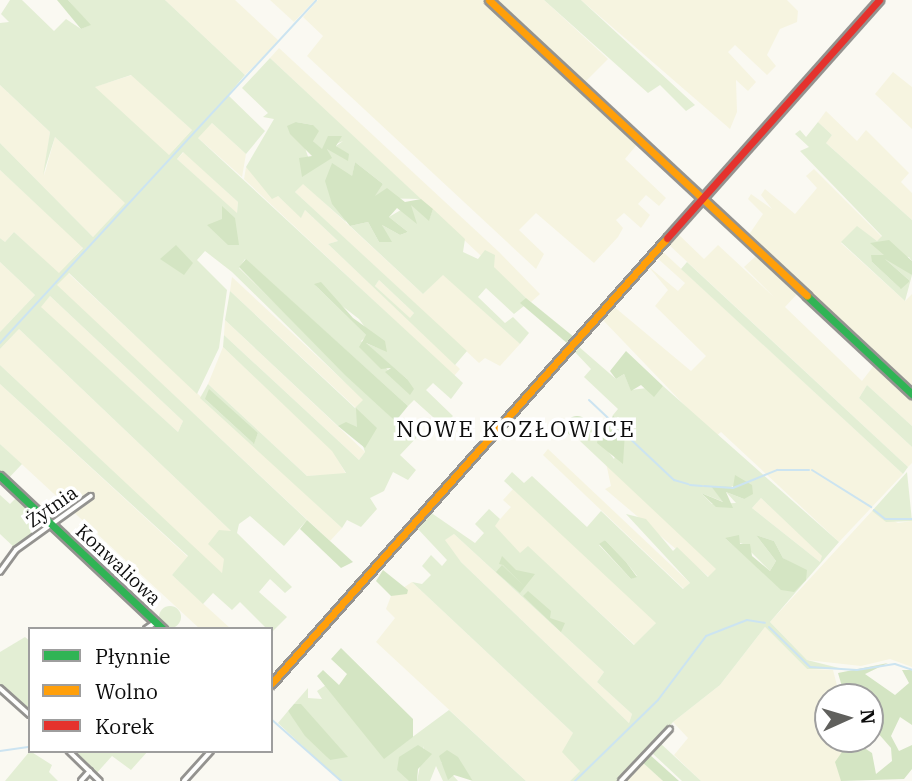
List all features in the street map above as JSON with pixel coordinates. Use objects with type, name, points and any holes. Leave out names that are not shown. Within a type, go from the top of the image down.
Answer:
[{"type":"street","points":[[489,0],[912,394]]},
{"type":"street","points":[[273,682],[879,0]]},
{"type":"street","name":"Konwaliowa","points":[[0,476],[161,627]]},
{"type":"street","name":"Żytnia","points":[[0,572],[51,524],[91,496]]},
{"type":"street","points":[[148,627],[156,621]]},
{"type":"street","points":[[0,688],[28,713]]},
{"type":"street","points":[[621,781],[670,729]]},
{"type":"street","points":[[71,753],[100,781]]},
{"type":"street","points":[[184,781],[209,753]]},
{"type":"street","points":[[80,781],[89,771]]},
{"type":"shaded area","points":[[165,0],[235,0],[279,41],[245,75]]},
{"type":"shaded area","points":[[270,0],[315,0],[294,22]]},
{"type":"shaded area","points":[[318,0],[487,0],[639,142],[625,159],[666,198],[659,206],[646,195],[638,204],[650,215],[641,228],[624,213],[616,220],[623,228],[594,263],[536,213],[519,230],[544,254],[536,269],[307,56],[323,36],[303,17]]},
{"type":"shaded area","points":[[493,0],[544,0],[608,59],[583,84]]},
{"type":"shaded area","points":[[581,0],[787,0],[798,11],[797,22],[780,29],[767,55],[776,66],[767,75],[735,45],[728,52],[756,82],[748,91],[736,80],[737,112],[730,129]]},
{"type":"shaded area","points":[[279,48],[499,252],[540,294],[531,302],[526,298],[270,58]]},
{"type":"shaded area","points":[[893,72],[912,87],[912,129],[875,94]]},
{"type":"shaded area","points":[[132,75],[192,130],[168,156],[94,87]]},
{"type":"shaded area","points":[[0,85],[50,132],[44,176],[55,137],[126,203],[93,237],[0,143]]},
{"type":"shaded area","points":[[826,111],[857,141],[866,130],[909,173],[901,182],[912,193],[912,220],[825,142],[832,135],[818,122]]},
{"type":"shaded area","points":[[212,123],[246,154],[242,177],[197,137]]},
{"type":"shaded area","points":[[184,152],[238,202],[237,214],[177,159]]},
{"type":"shaded area","points":[[246,167],[301,217],[305,210],[338,241],[328,244],[460,369],[454,376],[244,179]]},
{"type":"shaded area","points":[[814,169],[882,237],[877,241],[857,227],[841,243],[905,301],[912,294],[912,388],[748,236],[763,214],[748,199],[751,194],[772,209],[761,195],[765,189],[795,214],[817,188],[806,176]]},
{"type":"shaded area","points":[[0,170],[83,247],[59,274],[14,232],[5,242],[0,238]]},
{"type":"shaded area","points":[[303,183],[423,294],[443,274],[520,344],[500,366],[485,358],[479,363],[295,192]]},
{"type":"shaded area","points":[[677,233],[704,259],[718,245],[775,298],[744,267],[757,255],[799,292],[785,307],[862,381],[875,364],[912,398],[912,426],[867,385],[859,398],[912,447],[912,463],[908,467],[668,244]]},
{"type":"shaded area","points":[[662,251],[903,474],[839,542],[721,432],[715,437],[601,318],[612,305],[691,371],[706,356],[655,306],[668,290],[648,266],[678,291],[685,283],[656,257]]},
{"type":"shaded area","points":[[0,262],[35,295],[0,332]]},
{"type":"shaded area","points":[[68,273],[342,528],[330,541],[56,285]]},
{"type":"shaded area","points":[[232,277],[364,400],[356,408],[230,291]]},
{"type":"shaded area","points":[[379,280],[414,313],[410,319],[375,286]]},
{"type":"shaded area","points":[[50,296],[183,421],[178,432],[40,307]]},
{"type":"shaded area","points":[[225,320],[365,452],[359,460],[224,335]]},
{"type":"shaded area","points":[[19,329],[231,531],[222,574],[0,365],[0,349]]},
{"type":"shaded area","points":[[223,347],[333,451],[346,474],[307,476],[208,384]]},
{"type":"shaded area","points":[[0,384],[188,557],[172,575],[229,627],[198,627],[0,444]]},
{"type":"shaded area","points":[[548,449],[690,583],[684,589],[543,455]]},
{"type":"shaded area","points":[[606,463],[717,569],[709,577],[605,489],[611,486]]},
{"type":"shaded area","points":[[513,489],[657,622],[635,645],[528,547],[520,554],[494,526],[511,507],[503,500]]},
{"type":"shaded area","points":[[761,498],[823,556],[820,562],[752,508]]},
{"type":"shaded area","points":[[872,511],[898,523],[912,521],[912,667],[890,659],[861,666],[807,660],[770,622]]},
{"type":"shaded area","points":[[454,534],[604,672],[597,682],[632,714],[629,723],[460,561],[444,540]]},
{"type":"shaded area","points":[[412,582],[573,733],[580,771],[570,781],[526,781],[376,642],[395,618],[386,609],[391,596]]},
{"type":"shaded area","points":[[765,627],[807,669],[833,670],[836,683],[814,683],[814,753],[843,753],[841,781],[701,781],[674,755],[688,738],[673,722],[720,685]]},
{"type":"shaded area","points":[[641,761],[663,781],[622,781]]},
{"type":"green space","points":[[10,0],[22,0],[54,31],[66,19],[81,29],[90,25],[68,0],[165,0],[245,75],[228,95],[265,131],[246,154],[212,123],[198,138],[463,383],[451,399],[433,383],[426,390],[453,416],[443,426],[414,400],[408,406],[245,259],[239,268],[395,421],[419,435],[400,455],[416,470],[408,480],[393,472],[384,491],[370,498],[377,509],[361,527],[347,520],[342,528],[200,398],[208,384],[307,476],[346,473],[332,451],[223,347],[224,335],[359,460],[365,452],[357,428],[338,426],[225,320],[230,291],[355,408],[363,400],[232,272],[205,251],[197,260],[227,290],[219,348],[197,394],[69,273],[57,285],[307,520],[284,546],[250,516],[239,524],[237,533],[292,587],[285,593],[270,579],[259,592],[287,617],[273,631],[273,627],[265,627],[240,602],[232,610],[213,593],[203,604],[172,575],[188,556],[0,384],[0,365],[222,573],[224,559],[208,544],[219,530],[231,531],[19,329],[0,349],[0,332],[35,295],[0,262],[0,238],[5,242],[14,232],[59,273],[83,248],[0,170],[0,143],[93,237],[125,203],[55,137],[43,175],[50,132],[0,85],[0,23],[9,22],[1,14]],"holes":[[[131,75],[192,130],[169,155],[95,87]],[[183,152],[238,202],[237,213],[177,159]],[[315,285],[359,319],[381,349],[365,343],[407,379],[410,394],[361,341],[367,336]],[[50,296],[183,421],[178,432],[41,307]],[[205,399],[258,433],[253,443]]]},
{"type":"green space","points":[[57,0],[68,0],[91,25],[81,29]]},
{"type":"green space","points":[[544,0],[581,0],[695,105],[686,111],[660,85],[648,93]]},
{"type":"green space","points":[[270,58],[421,199],[373,198],[383,184],[355,162],[352,177],[332,164],[329,177],[346,222],[303,184],[295,192],[467,351],[455,365],[328,244],[338,241],[305,210],[301,218],[278,196],[272,199],[246,167],[274,119],[263,117],[268,113],[242,88]],"holes":[[[296,122],[313,125],[313,141],[322,150],[343,141],[336,146],[344,152],[327,149],[331,158],[312,168]],[[379,280],[414,313],[410,318],[375,286]]]},
{"type":"green space","points":[[296,122],[313,125],[319,131],[313,141],[322,149],[328,136],[342,136],[336,146],[349,154],[348,161],[327,149],[332,158],[302,177],[299,158],[312,156],[290,134],[287,126]]},
{"type":"green space","points":[[818,122],[832,135],[826,143],[912,220],[912,261],[909,257],[884,255],[872,262],[900,288],[910,281],[885,259],[889,256],[912,275],[905,301],[841,242],[857,226],[877,241],[882,236],[800,151],[809,147],[795,134],[800,130],[806,137]]},
{"type":"green space","points":[[355,162],[383,184],[375,196],[387,188],[405,202],[421,199],[433,209],[429,221],[411,205],[417,224],[397,208],[389,217],[408,232],[400,235],[382,225],[392,242],[379,242],[368,222],[350,226],[332,204],[325,181],[332,163],[352,176]]},
{"type":"green space","points":[[411,204],[429,220],[433,209],[465,239],[463,252],[478,259],[485,250],[495,255],[494,267],[526,298],[524,306],[514,314],[486,288],[478,297],[505,323],[513,317],[529,333],[520,344],[443,275],[423,294],[350,226],[368,222],[379,242],[385,237],[382,225],[400,235],[408,232],[389,217]]},
{"type":"green space","points":[[222,206],[235,218],[239,245],[228,245],[207,225],[222,219]]},
{"type":"green space","points":[[889,240],[912,261],[912,275],[885,259],[910,281],[901,289],[872,262],[871,255],[884,255],[870,243]]},
{"type":"green space","points":[[176,245],[193,263],[184,275],[160,259]]},
{"type":"green space","points":[[246,259],[408,406],[395,421],[345,375],[239,267]]},
{"type":"green space","points":[[687,262],[908,467],[903,474],[681,269]]},
{"type":"green space","points":[[321,282],[353,318],[385,341],[387,352],[366,343],[407,379],[414,389],[410,395],[385,372],[391,368],[381,369],[359,347],[366,335],[314,284]]},
{"type":"green space","points":[[526,298],[574,337],[568,344],[520,303]]},
{"type":"green space","points":[[578,346],[616,379],[624,374],[631,390],[663,386],[839,542],[770,622],[807,660],[843,669],[807,669],[765,627],[720,685],[673,722],[620,781],[570,781],[580,771],[562,752],[573,733],[412,582],[422,584],[431,575],[422,566],[431,555],[442,566],[447,560],[416,527],[430,512],[475,543],[484,533],[475,524],[489,509],[500,519],[495,526],[520,553],[528,546],[634,645],[656,623],[504,481],[512,472],[524,483],[532,476],[587,527],[601,511],[683,589],[690,583],[626,514],[646,519],[673,551],[677,547],[708,577],[716,569],[580,441],[591,429],[614,459],[625,432],[613,415],[618,409],[584,377],[591,369],[574,351]],"holes":[[[735,476],[743,481],[744,499],[726,492],[736,503],[712,504],[701,493],[724,502],[720,491],[736,485]],[[761,498],[822,556],[820,562],[752,508]],[[454,534],[604,672],[597,682],[632,714],[629,723],[461,562],[445,540]],[[756,535],[774,541],[783,558],[802,569],[781,589],[725,538],[743,544],[770,571],[776,561]],[[605,540],[637,576],[631,579],[599,545]]]},
{"type":"green space","points":[[626,351],[663,386],[654,397],[641,385],[631,391],[624,374],[616,379],[610,371]]},
{"type":"green space","points":[[867,385],[912,426],[912,447],[859,398]]},
{"type":"green space","points":[[209,389],[258,433],[254,444],[205,399]]},
{"type":"green space","points":[[356,408],[377,428],[365,448],[338,426],[346,422],[357,427]]},
{"type":"green space","points":[[613,415],[625,432],[623,464],[597,443],[600,427],[608,430]]},
{"type":"green space","points":[[577,416],[585,419],[588,427],[585,435],[577,438],[569,435],[566,427],[569,419]]},
{"type":"green space","points":[[0,444],[22,464],[6,481],[0,475]]},
{"type":"green space","points":[[907,472],[912,521],[886,522],[872,511]]},
{"type":"green space","points":[[735,475],[752,485],[753,494],[744,499],[726,492],[733,508],[716,507],[701,493],[723,502],[711,486],[733,487]]},
{"type":"green space","points":[[0,495],[10,504],[18,496],[47,524],[16,549],[0,534]]},
{"type":"green space","points":[[307,520],[353,562],[341,568],[300,529]]},
{"type":"green space","points":[[739,535],[740,544],[750,544],[752,556],[770,571],[776,561],[756,535],[774,541],[783,558],[807,570],[806,580],[794,592],[781,590],[725,538]]},
{"type":"green space","points":[[605,540],[637,577],[631,579],[599,544]]},
{"type":"green space","points":[[502,556],[516,570],[535,574],[520,593],[496,572],[502,565],[524,586],[503,565],[499,564]]},
{"type":"green space","points":[[383,570],[408,590],[407,594],[391,596],[376,581]]},
{"type":"green space","points":[[528,591],[551,611],[550,618],[565,623],[561,632],[523,596]]},
{"type":"green space","points":[[166,606],[174,606],[181,613],[181,621],[175,627],[165,627],[159,621],[159,613]]},
{"type":"green space","points":[[25,637],[28,639],[28,711],[0,685],[0,652]]},
{"type":"green space","points":[[341,648],[413,719],[413,737],[384,759],[317,676],[323,670],[339,685],[347,674],[331,659]]},
{"type":"green space","points":[[888,663],[865,674],[878,683],[841,683],[838,673]]},
{"type":"green space","points":[[902,670],[912,670],[912,725],[900,717],[891,736],[899,751],[912,745],[912,769],[904,779],[841,781],[835,762],[841,753],[872,753],[876,774],[892,761],[891,748],[884,740],[884,687],[895,695],[909,683]]},
{"type":"green space","points":[[326,685],[384,758],[449,710],[526,781],[473,781],[461,764],[441,762],[458,781],[443,781],[436,766],[430,781],[417,781],[424,746],[409,781],[340,781],[278,723],[288,711],[330,760],[334,746],[294,704],[308,688],[308,698],[322,699],[317,691]]},
{"type":"green space","points":[[294,704],[301,704],[348,757],[330,760],[305,736],[288,711]]},
{"type":"green space","points":[[659,742],[701,781],[682,781],[651,752]]},
{"type":"green space","points":[[418,745],[432,754],[418,769],[417,781],[409,781],[397,770],[399,757]]},
{"type":"green space","points":[[447,750],[458,757],[473,781],[454,775],[448,780],[439,756]]},
{"type":"green space","points":[[28,753],[33,753],[52,765],[49,772],[58,781],[5,781]]},
{"type":"green space","points":[[73,753],[146,753],[131,770],[112,756],[95,775]]},
{"type":"green space","points":[[649,754],[679,781],[663,781],[641,761]]},
{"type":"waterway","points":[[0,343],[316,0]]},
{"type":"waterway","points":[[589,400],[674,480],[688,484]]},
{"type":"waterway","points":[[704,486],[733,488],[777,470],[809,470]]},
{"type":"waterway","points":[[812,470],[871,507]]},
{"type":"waterway","points":[[690,485],[702,486]]},
{"type":"waterway","points":[[874,510],[885,519],[912,519]]},
{"type":"waterway","points":[[575,781],[658,700],[706,636],[747,620],[765,623]]},
{"type":"waterway","points":[[769,627],[810,667],[857,670],[895,664],[912,670]]},
{"type":"waterway","points":[[273,721],[341,781]]},
{"type":"waterway","points":[[0,751],[28,747]]},
{"type":"traffic: fast","points":[[807,296],[912,394]]},
{"type":"traffic: fast","points":[[0,476],[161,627]]},
{"type":"traffic: slow","points":[[489,0],[807,296]]},
{"type":"traffic: slow","points":[[273,682],[667,238]]},
{"type":"traffic: jam","points":[[667,238],[879,0]]},
{"type":"district","name":"NOWE KOZŁOWICE","points":[[516,428]]}]
